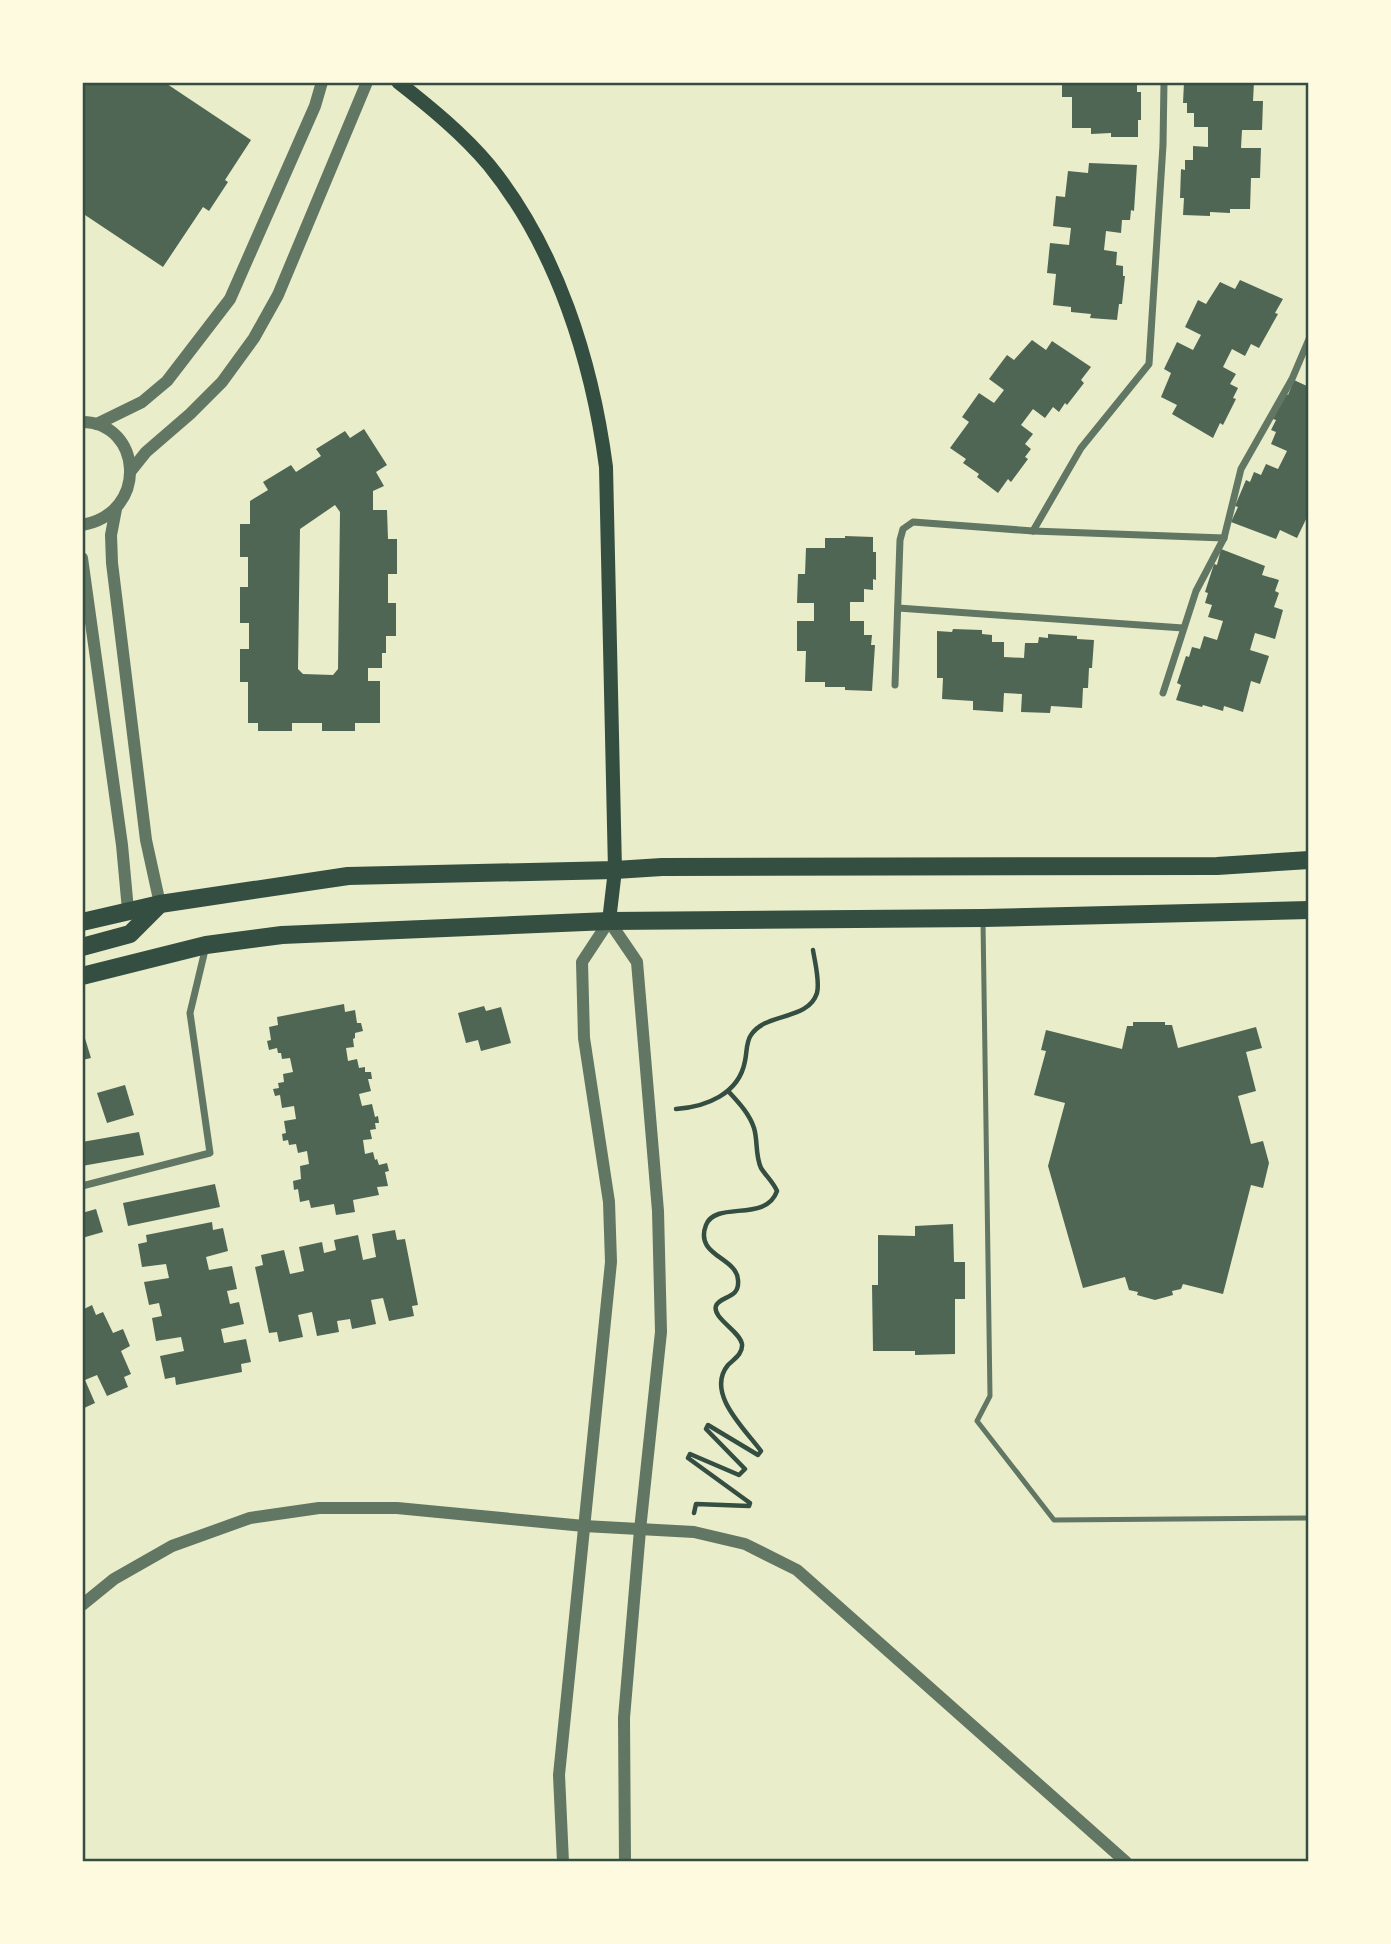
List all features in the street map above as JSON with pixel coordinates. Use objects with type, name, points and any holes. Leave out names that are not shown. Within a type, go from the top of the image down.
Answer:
[{"type":"main road","points":[[398,82],[454,129],[488,163],[522,209],[561,292],[590,376],[606,467],[615,870],[609,920]]},
{"type":"main road","points":[[82,922],[160,904],[348,876],[662,867],[1217,866],[1309,860]]},
{"type":"main road","points":[[82,947],[130,934],[160,904]]},
{"type":"main road","points":[[82,976],[206,945],[282,935],[609,920],[982,918],[1309,910]]},
{"type":"street","points":[[87,421],[142,401],[167,381],[230,299],[315,106],[322,82]]},
{"type":"street","points":[[131,472],[146,452],[222,382],[254,338],[278,295],[367,82]]},
{"type":"street","points":[[1033,531],[1081,449],[1149,364],[1163,145],[1164,82]]},
{"type":"street","points":[[1163,693],[1196,591],[1224,538],[1241,469],[1292,379],[1309,338]]},
{"type":"street","points":[[82,525],[106,518],[116,509],[125,496],[131,472],[129,459],[116,437],[87,421]]},
{"type":"street","points":[[116,509],[111,535],[112,563],[146,839],[160,904]]},
{"type":"street","points":[[895,685],[900,540],[903,528],[913,522],[1033,531],[1224,538]]},
{"type":"street","points":[[82,558],[122,845],[128,910]]},
{"type":"street","points":[[898,608],[1183,628]]},
{"type":"street","points":[[563,1862],[559,1775],[611,1262],[609,1202],[584,1038],[582,962],[609,920],[637,962],[657,1211],[661,1332],[624,1718],[625,1862]]},
{"type":"street","points":[[82,1186],[210,1153],[190,1013],[206,945]]},
{"type":"street","points":[[82,1605],[114,1579],[172,1546],[250,1518],[318,1508],[397,1508],[584,1526],[694,1532],[745,1544],[797,1570],[1126,1862]]},
{"type":"lane","points":[[982,918],[990,1396],[977,1421],[1054,1520],[1309,1518]]},
{"type":"path","points":[[676,1109],[704,1105],[728,1091],[745,1063],[750,1036],[759,1026],[801,1011],[817,994],[813,950]]},
{"type":"path","points":[[694,1513],[696,1504],[749,1506],[750,1503],[688,1458],[690,1454],[739,1475],[745,1469],[706,1429],[708,1425],[758,1455],[761,1451],[724,1400],[719,1387],[721,1374],[742,1348],[741,1340],[716,1313],[715,1307],[718,1302],[733,1294],[738,1288],[738,1280],[733,1267],[712,1253],[705,1242],[705,1226],[712,1217],[721,1213],[767,1206],[774,1201],[777,1191],[774,1183],[762,1170],[754,1129],[747,1113],[728,1091]]},
{"type":"building","points":[[82,82],[164,82],[251,140],[209,211],[203,207],[163,267],[82,213]]},
{"type":"building","points":[[1062,82],[1137,82],[1137,92],[1141,92],[1138,137],[1111,137],[1111,133],[1091,134],[1091,128],[1072,128],[1072,97],[1062,97]]},
{"type":"building","points":[[1184,82],[1254,82],[1253,101],[1263,101],[1262,130],[1242,130],[1241,148],[1261,148],[1260,178],[1251,178],[1250,209],[1230,209],[1230,213],[1210,212],[1210,216],[1183,215],[1184,198],[1180,198],[1181,169],[1185,170],[1185,160],[1193,160],[1193,146],[1208,147],[1208,127],[1194,127],[1194,113],[1187,113],[1187,103],[1183,103]]},
{"type":"building","points":[[1089,163],[1137,165],[1134,211],[1131,210],[1130,220],[1122,220],[1121,233],[1106,231],[1104,250],[1117,252],[1116,265],[1123,266],[1125,276],[1117,320],[1090,318],[1091,314],[1071,312],[1071,307],[1053,305],[1056,274],[1047,273],[1050,243],[1069,245],[1071,228],[1053,226],[1056,196],[1065,197],[1068,171],[1088,173]]},
{"type":"building","points":[[1240,280],[1283,299],[1275,313],[1278,314],[1259,348],[1251,344],[1245,356],[1232,349],[1223,367],[1236,374],[1230,384],[1238,388],[1233,398],[1236,399],[1213,438],[1172,414],[1177,405],[1161,397],[1171,373],[1164,369],[1177,342],[1193,350],[1201,335],[1185,327],[1198,300],[1206,304],[1220,282],[1235,289]]},
{"type":"building","points":[[1032,340],[1046,350],[1052,341],[1091,367],[1081,380],[1084,383],[1059,412],[1053,407],[1045,418],[1033,409],[1021,425],[1033,434],[1025,444],[1031,449],[1025,457],[1028,459],[1011,482],[1008,479],[998,493],[963,463],[966,459],[950,448],[969,422],[962,417],[979,393],[994,403],[1004,390],[989,379],[1007,355],[1014,360]]},
{"type":"building","points":[[1294,380],[1309,387],[1309,513],[1297,538],[1280,530],[1276,539],[1231,522],[1246,480],[1250,482],[1254,472],[1261,475],[1266,464],[1278,469],[1287,451],[1271,444],[1276,432],[1271,430],[1276,420],[1273,419]]},
{"type":"building","points":[[364,429],[387,465],[376,472],[384,486],[373,491],[373,510],[387,510],[388,539],[397,539],[397,574],[388,574],[388,603],[396,603],[396,636],[386,636],[386,653],[382,653],[382,668],[368,668],[368,681],[380,681],[380,723],[355,723],[355,731],[322,731],[322,723],[292,723],[292,731],[258,731],[258,723],[248,723],[248,682],[240,682],[240,649],[249,649],[249,623],[240,623],[240,587],[248,587],[248,557],[240,557],[240,524],[250,524],[250,501],[268,490],[263,482],[291,465],[296,472],[321,456],[316,449],[345,431],[350,438]],"holes":[[[335,505],[340,512],[338,669],[333,675],[303,674],[298,669],[300,529]]]},
{"type":"building","points":[[873,537],[873,552],[876,552],[876,580],[873,579],[873,590],[864,589],[864,602],[850,602],[850,621],[864,621],[864,635],[872,635],[871,645],[875,645],[872,691],[825,687],[825,682],[805,682],[806,651],[797,651],[797,621],[814,621],[814,603],[797,603],[798,574],[805,574],[806,548],[825,548],[825,538]]},
{"type":"building","points":[[1221,549],[1265,566],[1262,575],[1279,580],[1275,591],[1279,593],[1274,607],[1283,610],[1275,639],[1255,633],[1250,650],[1269,656],[1260,684],[1251,681],[1243,712],[1224,706],[1223,711],[1176,700],[1181,685],[1177,683],[1186,656],[1189,657],[1192,647],[1200,649],[1204,636],[1217,640],[1223,621],[1208,617],[1212,605],[1205,603],[1208,593],[1205,592]]},
{"type":"building","points":[[953,629],[982,630],[982,634],[992,635],[992,642],[1004,642],[1004,657],[1024,658],[1025,643],[1038,643],[1039,637],[1048,638],[1048,634],[1094,640],[1092,668],[1089,668],[1088,688],[1083,688],[1082,708],[1051,706],[1050,713],[1021,712],[1022,694],[1004,693],[1003,712],[973,710],[973,701],[942,699],[943,678],[937,678],[937,631],[952,632]]},
{"type":"building","points":[[344,1004],[345,1012],[355,1010],[357,1023],[361,1023],[363,1031],[355,1033],[354,1047],[346,1048],[348,1061],[357,1059],[359,1068],[365,1067],[365,1072],[371,1072],[372,1079],[368,1079],[371,1091],[359,1094],[362,1106],[372,1104],[379,1123],[375,1123],[376,1129],[370,1130],[372,1139],[363,1140],[365,1154],[373,1152],[379,1165],[387,1163],[389,1171],[385,1172],[388,1186],[377,1187],[379,1195],[353,1200],[355,1212],[336,1215],[334,1204],[311,1208],[309,1200],[300,1202],[298,1189],[294,1190],[293,1181],[301,1179],[300,1166],[309,1164],[307,1151],[298,1153],[296,1144],[289,1145],[288,1140],[283,1141],[282,1134],[286,1133],[284,1121],[296,1119],[294,1106],[282,1108],[280,1095],[275,1096],[273,1089],[279,1088],[278,1083],[284,1082],[283,1074],[293,1072],[290,1058],[282,1059],[277,1048],[269,1050],[267,1041],[271,1040],[269,1027],[278,1025],[277,1017]]},
{"type":"building","points":[[484,1006],[486,1011],[501,1007],[511,1043],[481,1051],[478,1040],[466,1043],[458,1013]]},
{"type":"building","points":[[1133,1022],[1165,1022],[1165,1025],[1172,1025],[1178,1048],[1256,1027],[1262,1048],[1246,1052],[1256,1091],[1238,1096],[1251,1144],[1263,1141],[1269,1163],[1263,1188],[1251,1185],[1223,1294],[1183,1284],[1181,1289],[1172,1291],[1173,1295],[1155,1300],[1129,1290],[1125,1277],[1083,1288],[1048,1166],[1065,1103],[1034,1095],[1046,1051],[1041,1050],[1046,1030],[1122,1049],[1127,1026],[1133,1026]]},
{"type":"building","points":[[82,1035],[91,1058],[82,1060]]},
{"type":"building","points":[[125,1085],[134,1115],[107,1123],[97,1093]]},
{"type":"building","points":[[139,1132],[144,1155],[82,1166],[82,1142]]},
{"type":"building","points":[[215,1184],[220,1207],[128,1226],[123,1203]]},
{"type":"building","points":[[96,1209],[103,1232],[82,1238],[82,1213]]},
{"type":"building","points":[[212,1222],[213,1230],[223,1228],[228,1251],[206,1257],[209,1270],[232,1266],[237,1289],[227,1291],[230,1304],[239,1302],[244,1324],[221,1329],[224,1343],[246,1339],[251,1362],[241,1364],[242,1372],[176,1385],[175,1377],[165,1379],[160,1356],[184,1351],[181,1337],[156,1341],[152,1318],[162,1316],[159,1303],[149,1305],[144,1282],[169,1278],[166,1264],[142,1267],[138,1244],[147,1242],[146,1235]]},
{"type":"building","points":[[953,1224],[954,1262],[965,1262],[965,1299],[955,1299],[955,1354],[915,1355],[915,1351],[873,1351],[872,1285],[878,1285],[878,1235],[915,1236],[915,1226]]},
{"type":"building","points":[[395,1230],[397,1240],[405,1239],[418,1305],[412,1306],[414,1316],[389,1321],[383,1298],[371,1300],[376,1324],[352,1329],[350,1319],[337,1321],[339,1332],[317,1336],[312,1312],[298,1315],[303,1337],[279,1342],[277,1332],[269,1333],[255,1267],[263,1265],[261,1255],[284,1250],[290,1274],[304,1271],[299,1247],[322,1242],[324,1253],[336,1250],[334,1240],[358,1235],[363,1260],[376,1257],[372,1234]]},
{"type":"building","points":[[92,1305],[96,1315],[103,1312],[113,1333],[123,1329],[130,1346],[121,1351],[131,1374],[124,1377],[128,1387],[107,1396],[97,1375],[85,1380],[95,1403],[82,1409],[82,1310]]}]
